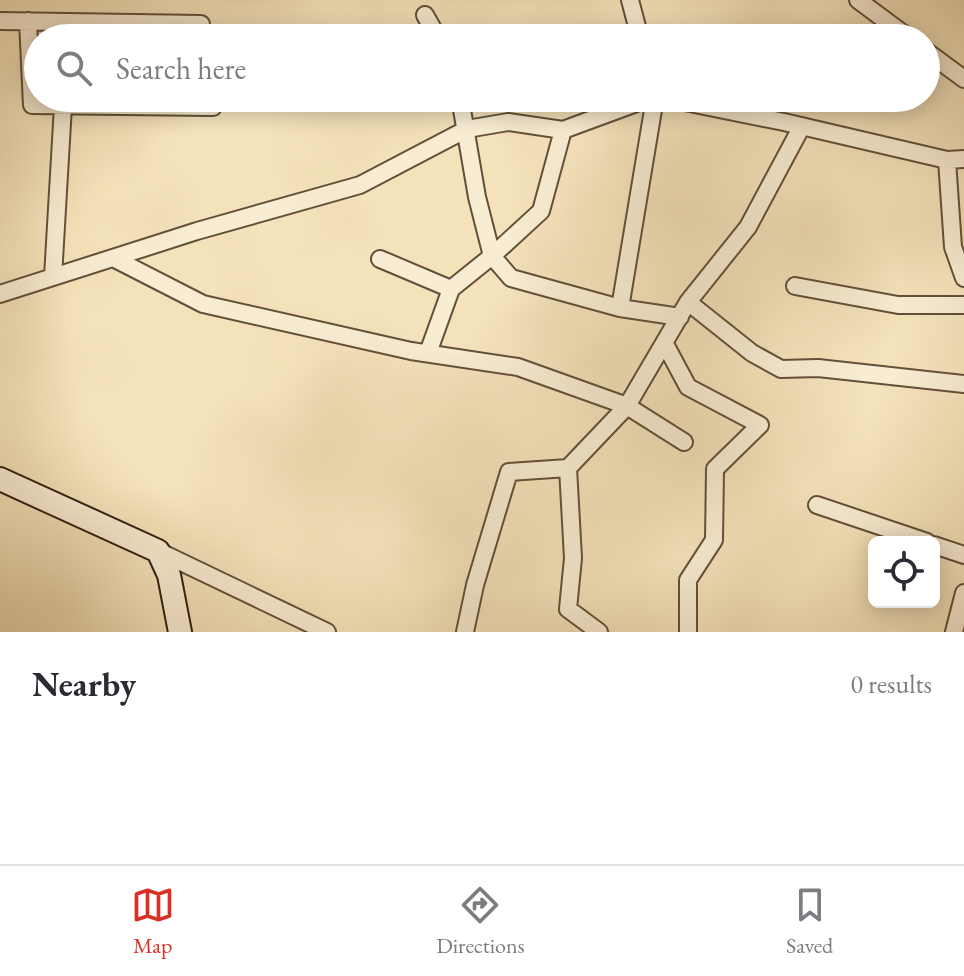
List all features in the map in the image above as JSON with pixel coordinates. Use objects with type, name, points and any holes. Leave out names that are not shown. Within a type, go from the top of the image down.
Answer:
[{"type":"main road","points":[[0,479],[158,551],[169,575],[180,632]]},
{"type":"street","points":[[630,0],[636,24]]},
{"type":"street","points":[[858,0],[890,24]]},
{"type":"street","points":[[425,15],[430,24]]},
{"type":"street","points":[[0,21],[201,24]]},
{"type":"street","points":[[940,61],[964,79]]},
{"type":"street","points":[[53,277],[63,112]]},
{"type":"street","points":[[463,112],[477,197],[492,256],[511,278],[620,308],[684,310],[781,369],[818,368],[964,384]]},
{"type":"street","points":[[0,294],[360,185],[467,129],[508,122],[563,130],[612,112]]},
{"type":"street","points":[[620,308],[648,112]]},
{"type":"street","points":[[734,112],[956,160],[953,247],[964,278]]},
{"type":"street","points":[[465,632],[475,585],[509,472],[568,468],[627,406],[684,310],[748,227],[802,126]]},
{"type":"street","points":[[428,353],[451,289],[541,211],[563,130]]},
{"type":"street","points":[[113,258],[203,304],[428,353],[518,367],[627,406],[684,442]]},
{"type":"street","points":[[380,259],[451,289]]},
{"type":"street","points":[[795,286],[898,305],[964,305]]},
{"type":"street","points":[[665,344],[688,387],[760,425],[715,469],[714,540],[688,580],[688,632]]},
{"type":"street","points":[[568,468],[573,558],[568,609],[599,632]]},
{"type":"street","points":[[817,505],[909,536]]},
{"type":"street","points":[[940,547],[964,555]]},
{"type":"street","points":[[158,551],[327,632]]},
{"type":"street","points":[[954,632],[964,593]]}]
